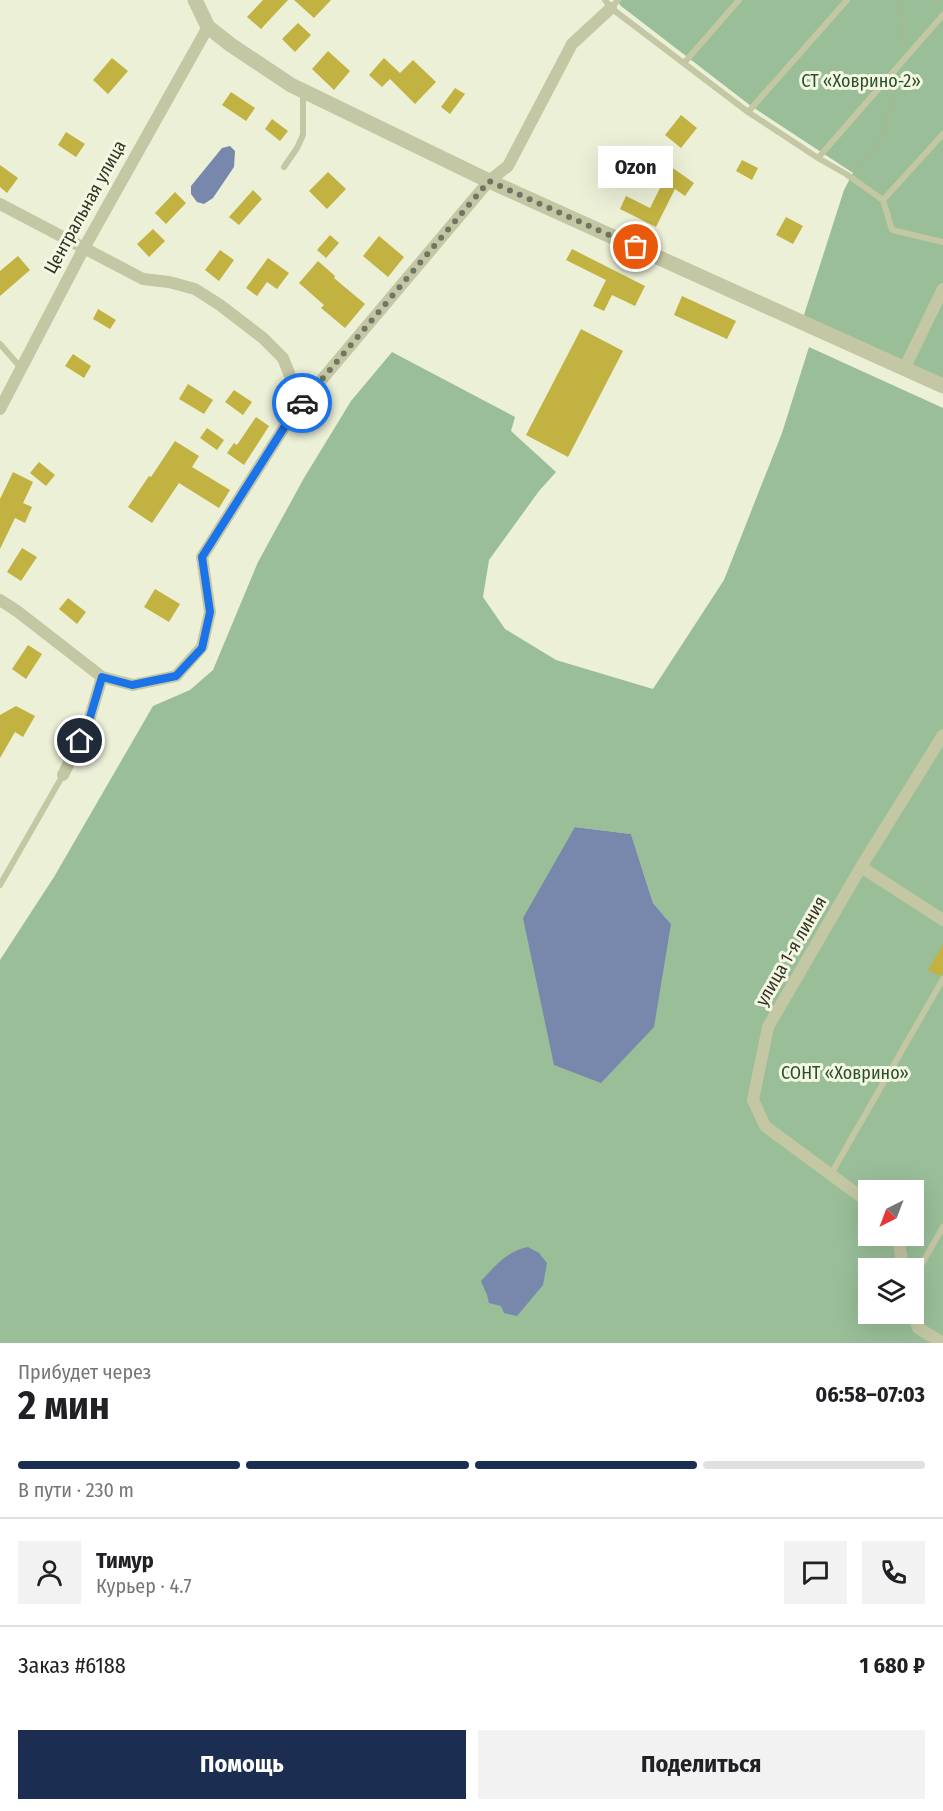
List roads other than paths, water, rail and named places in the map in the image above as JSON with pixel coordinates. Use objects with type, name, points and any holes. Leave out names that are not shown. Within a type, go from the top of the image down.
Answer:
[{"type":"street","points":[[195,0],[208,27],[291,85],[489,181],[943,386]]},
{"type":"street","points":[[0,600],[102,677],[132,685],[176,676],[202,648],[210,612],[202,557],[292,415],[489,181],[508,166],[572,44],[611,2]]},
{"type":"street","name":"Центральная улица","points":[[0,409],[84,248],[208,27]]},
{"type":"street","points":[[0,204],[143,279],[170,282],[195,289],[220,305],[263,338],[283,358],[294,386],[292,415]]},
{"type":"street","points":[[904,369],[943,290]]},
{"type":"street","points":[[63,775],[88,724],[102,677]]},
{"type":"street","name":"улица 1-я линия","points":[[858,1195],[765,1126],[753,1100],[768,1027],[861,867],[943,735]]},
{"type":"street","points":[[861,867],[943,920]]},
{"type":"street","points":[[917,1324],[918,1328],[943,1343]]},
{"type":"lane","points":[[684,63],[740,0]]},
{"type":"lane","points":[[748,112],[847,0]]},
{"type":"lane","points":[[611,2],[684,63],[748,112],[884,200],[892,230],[943,242]]},
{"type":"lane","points":[[818,158],[943,15]]},
{"type":"lane","points":[[284,167],[303,135],[303,91]]},
{"type":"lane","points":[[884,200],[943,134]]},
{"type":"lane","points":[[0,344],[22,368]]},
{"type":"lane","points":[[0,885],[63,775]]},
{"type":"lane","points":[[830,1174],[943,979]]},
{"type":"lane","points":[[924,1260],[943,1227]]},
{"type":"water","points":[[230,146],[235,151],[234,167],[213,198],[204,204],[197,202],[191,194],[191,186],[222,148]]},
{"type":"water","points":[[575,827],[631,834],[653,903],[671,924],[654,1027],[601,1083],[554,1065],[523,918]]},
{"type":"water","points":[[528,1247],[539,1253],[547,1263],[543,1285],[517,1316],[504,1313],[501,1306],[489,1303],[481,1281],[508,1256]]},
{"type":"place","name":"Ozon","points":[[636,247]]},
{"type":"park label","name":"СТ «Ховрино-2»","points":[[861,81]]},
{"type":"park label","name":"СОНТ «Ховрино»","points":[[845,1073]]}]
